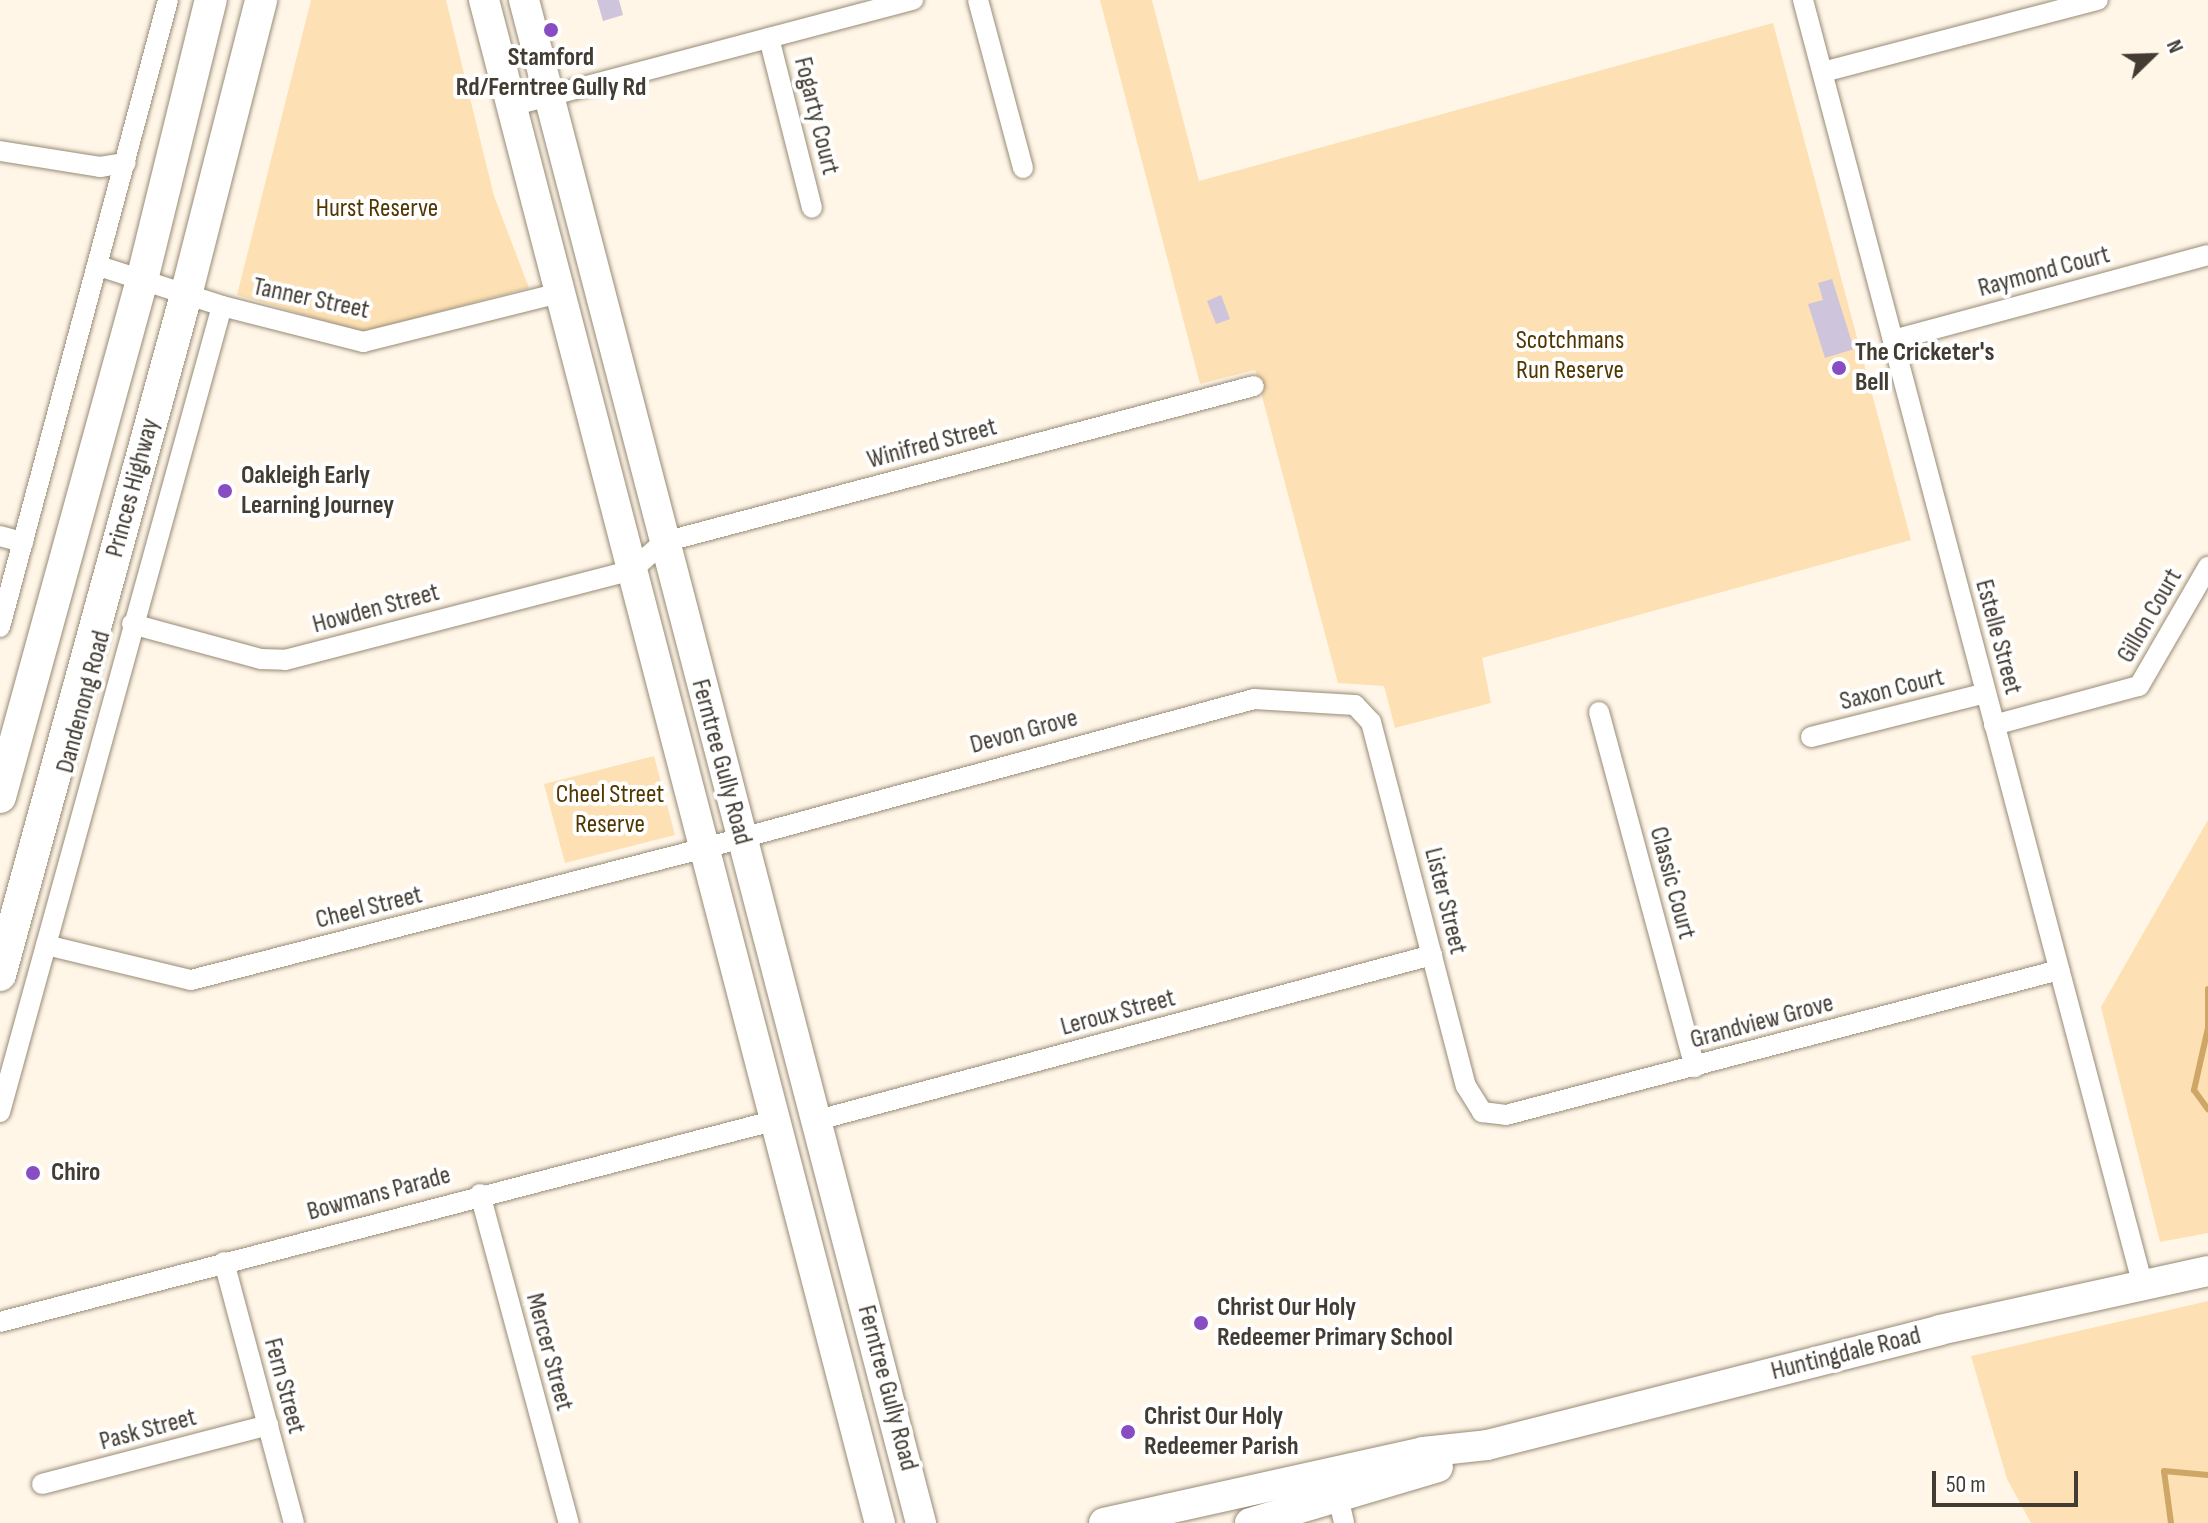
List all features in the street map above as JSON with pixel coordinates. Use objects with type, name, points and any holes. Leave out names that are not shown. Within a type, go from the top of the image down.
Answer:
[{"type":"highway","name":"Princes Highway","points":[[0,797],[142,280],[211,0]]},
{"type":"highway","name":"Princes Highway","points":[[0,975],[186,295],[261,0]]},
{"type":"main road","name":"Ferntree Gully Road","points":[[484,0],[880,1523]]},
{"type":"main road","name":"Ferntree Gully Road","points":[[524,0],[921,1523]]},
{"type":"main road","name":"Huntingdale Road","points":[[1250,1523],[1446,1465],[1487,1445],[1940,1330],[2208,1271]]},
{"type":"main road","name":"Huntingdale Road","points":[[1104,1523],[1338,1497]]},
{"type":"street","points":[[0,627],[168,0]]},
{"type":"street","points":[[511,106],[913,0]]},
{"type":"street","points":[[978,0],[1023,168]]},
{"type":"street","name":"Estelle Street","points":[[1803,0],[2143,1286]]},
{"type":"street","points":[[1823,72],[2098,0]]},
{"type":"street","name":"Fogarty Court","points":[[769,38],[812,208]]},
{"type":"street","points":[[0,151],[100,167],[126,163]]},
{"type":"street","points":[[55,162],[97,178],[118,193]]},
{"type":"street","name":"Raymond Court","points":[[1893,340],[2208,255]]},
{"type":"street","name":"Tanner Street","points":[[99,266],[222,306],[363,342],[560,293]]},
{"type":"street","name":"Dandenong Road","points":[[0,1112],[222,306]]},
{"type":"street","name":"Winifred Street","points":[[632,570],[664,542],[1254,386]]},
{"type":"street","points":[[0,536],[23,542]]},
{"type":"street","name":"Gillon Court","points":[[1994,725],[2139,686],[2208,567]]},
{"type":"street","name":"Howden Street","points":[[132,624],[261,659],[285,660],[632,570]]},
{"type":"street","name":"Saxon Court","points":[[1811,737],[1986,693]]},
{"type":"street","name":"Devon Grove","points":[[705,848],[1240,701],[1360,708]]},
{"type":"street","name":"Lister Street","points":[[1360,708],[1376,736],[1432,955],[1477,1109]]},
{"type":"street","name":"Classic Court","points":[[1599,712],[1695,1067]]},
{"type":"street","name":"Cheel Street","points":[[46,945],[191,980],[705,848]]},
{"type":"street","name":"Leroux Street","points":[[818,1120],[1432,955]]},
{"type":"street","name":"Grandview Grove","points":[[1477,1109],[1506,1115],[2059,970]]},
{"type":"street","name":"Bowmans Parade","points":[[0,1322],[480,1194],[773,1121]]},
{"type":"street","name":"Mercer Street","points":[[480,1194],[569,1523]]},
{"type":"street","name":"Fern Street","points":[[224,1262],[294,1523]]},
{"type":"street","name":"Pask Street","points":[[42,1484],[268,1425]]},
{"type":"green space","name":"Hurst Reserve","points":[[311,0],[446,0],[494,196],[529,288],[363,332],[237,295]]},
{"type":"green space","name":"Scotchmans Run Reserve","points":[[1100,0],[1152,0],[1199,181],[1773,23],[1911,540],[1482,658],[1491,703],[1395,728],[1384,686],[1338,683],[1255,370],[1200,384]]},
{"type":"green space","name":"Cheel Street Reserve","points":[[654,756],[675,835],[565,863],[544,784]]},
{"type":"green space","points":[[2208,820],[2208,1233],[2160,1242],[2101,1007]]},
{"type":"green space","points":[[2208,1301],[2208,1523],[2031,1523],[2007,1479],[1971,1356]]},
{"type":"building","points":[[597,0],[619,0],[623,15],[603,21]]},
{"type":"building","points":[[1832,279],[1854,349],[1825,358],[1808,304],[1823,300],[1818,283]]},
{"type":"building","points":[[1221,295],[1230,319],[1216,324],[1207,301]]},
{"type":"waterway","points":[[2208,989],[2208,1028],[2194,1090],[2208,1109]]},
{"type":"waterway","points":[[2171,1523],[2164,1471],[2208,1475]]},
{"type":"place","name":"Stamford Rd/Ferntree Gully Rd","points":[[551,30]]},
{"type":"place","name":"The Cricketer's Bell","points":[[1839,368]]},
{"type":"place","name":"Oakleigh Early Learning Journey","points":[[225,491]]},
{"type":"place","name":"Chiro","points":[[33,1173]]},
{"type":"place","name":"Christ Our Holy Redeemer Primary School","points":[[1201,1323]]},
{"type":"place","name":"Christ Our Holy Redeemer Parish","points":[[1128,1432]]}]
